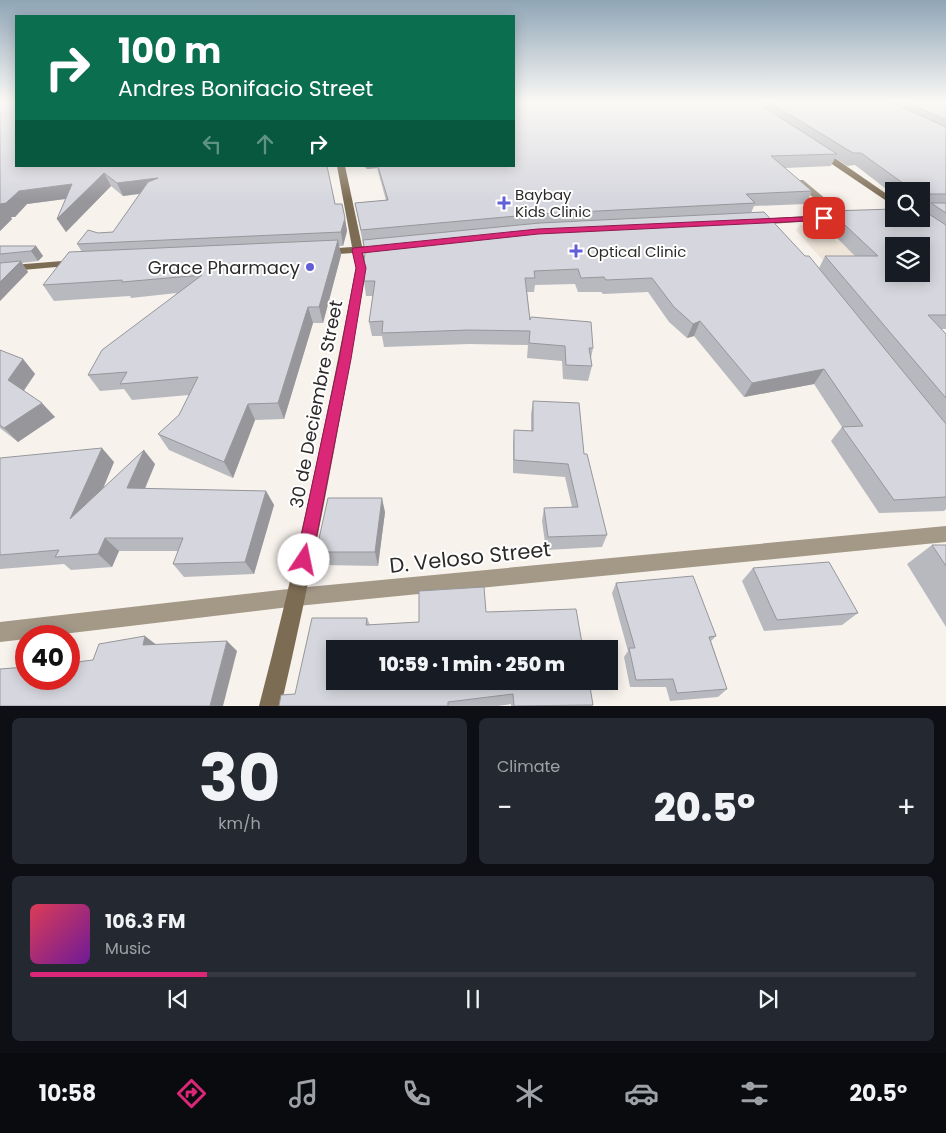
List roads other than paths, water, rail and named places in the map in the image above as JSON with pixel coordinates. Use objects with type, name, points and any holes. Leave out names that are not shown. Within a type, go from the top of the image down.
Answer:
[{"type":"street","points":[[810,146],[885,197]]},
{"type":"street","name":"30 de Deciembre Street","points":[[270,706],[297,597],[361,268],[341,167]]},
{"type":"street","points":[[742,223],[846,217],[792,176]]},
{"type":"street","points":[[771,221],[784,237]]},
{"type":"street","points":[[318,252],[395,246]]},
{"type":"street","points":[[0,269],[86,262]]},
{"type":"street","name":"D. Veloso Street","points":[[0,632],[297,597],[946,534]]},
{"type":"place","name":"Baybay Kids Clinic","points":[[504,203]]},
{"type":"place","name":"Optical Clinic","points":[[576,251]]},
{"type":"place","name":"Grace Pharmacy","points":[[310,267]]}]
